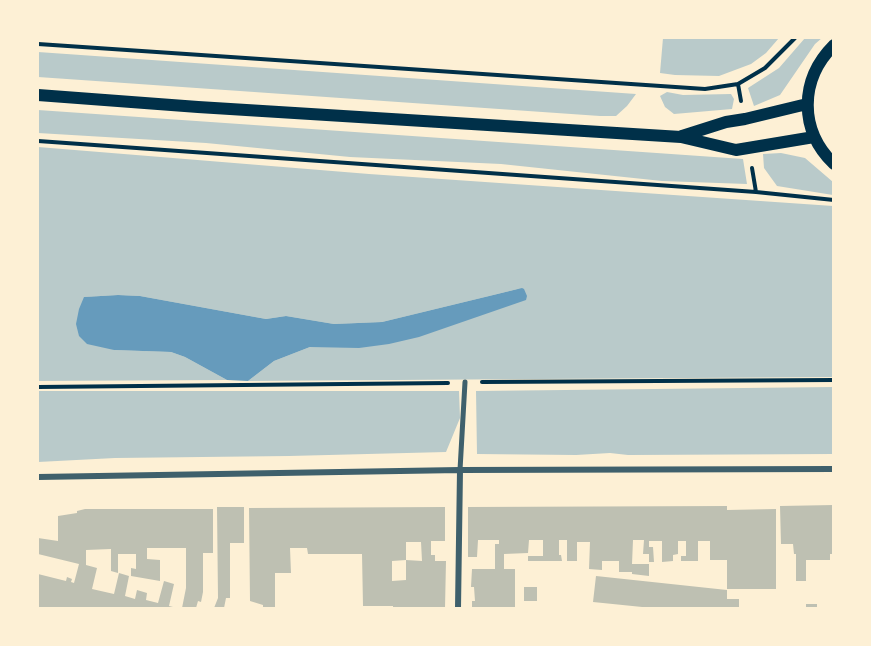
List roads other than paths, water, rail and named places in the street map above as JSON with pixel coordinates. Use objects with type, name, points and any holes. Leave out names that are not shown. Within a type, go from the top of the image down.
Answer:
[{"type":"main road","points":[[834,45],[816,69],[807,104],[814,137],[825,155],[834,164]]},
{"type":"main road","points":[[38,95],[681,137],[736,150],[814,137]]},
{"type":"main road","points":[[681,137],[726,122],[807,104]]},
{"type":"street","points":[[458,609],[460,470],[465,382]]},
{"type":"street","points":[[38,477],[460,470],[834,469]]},
{"type":"water","points":[[522,288],[527,296],[526,300],[419,337],[359,348],[310,347],[274,361],[248,381],[227,380],[171,352],[114,350],[87,344],[79,336],[76,324],[84,297],[140,296],[266,319],[286,316],[334,324],[382,322]]}]
